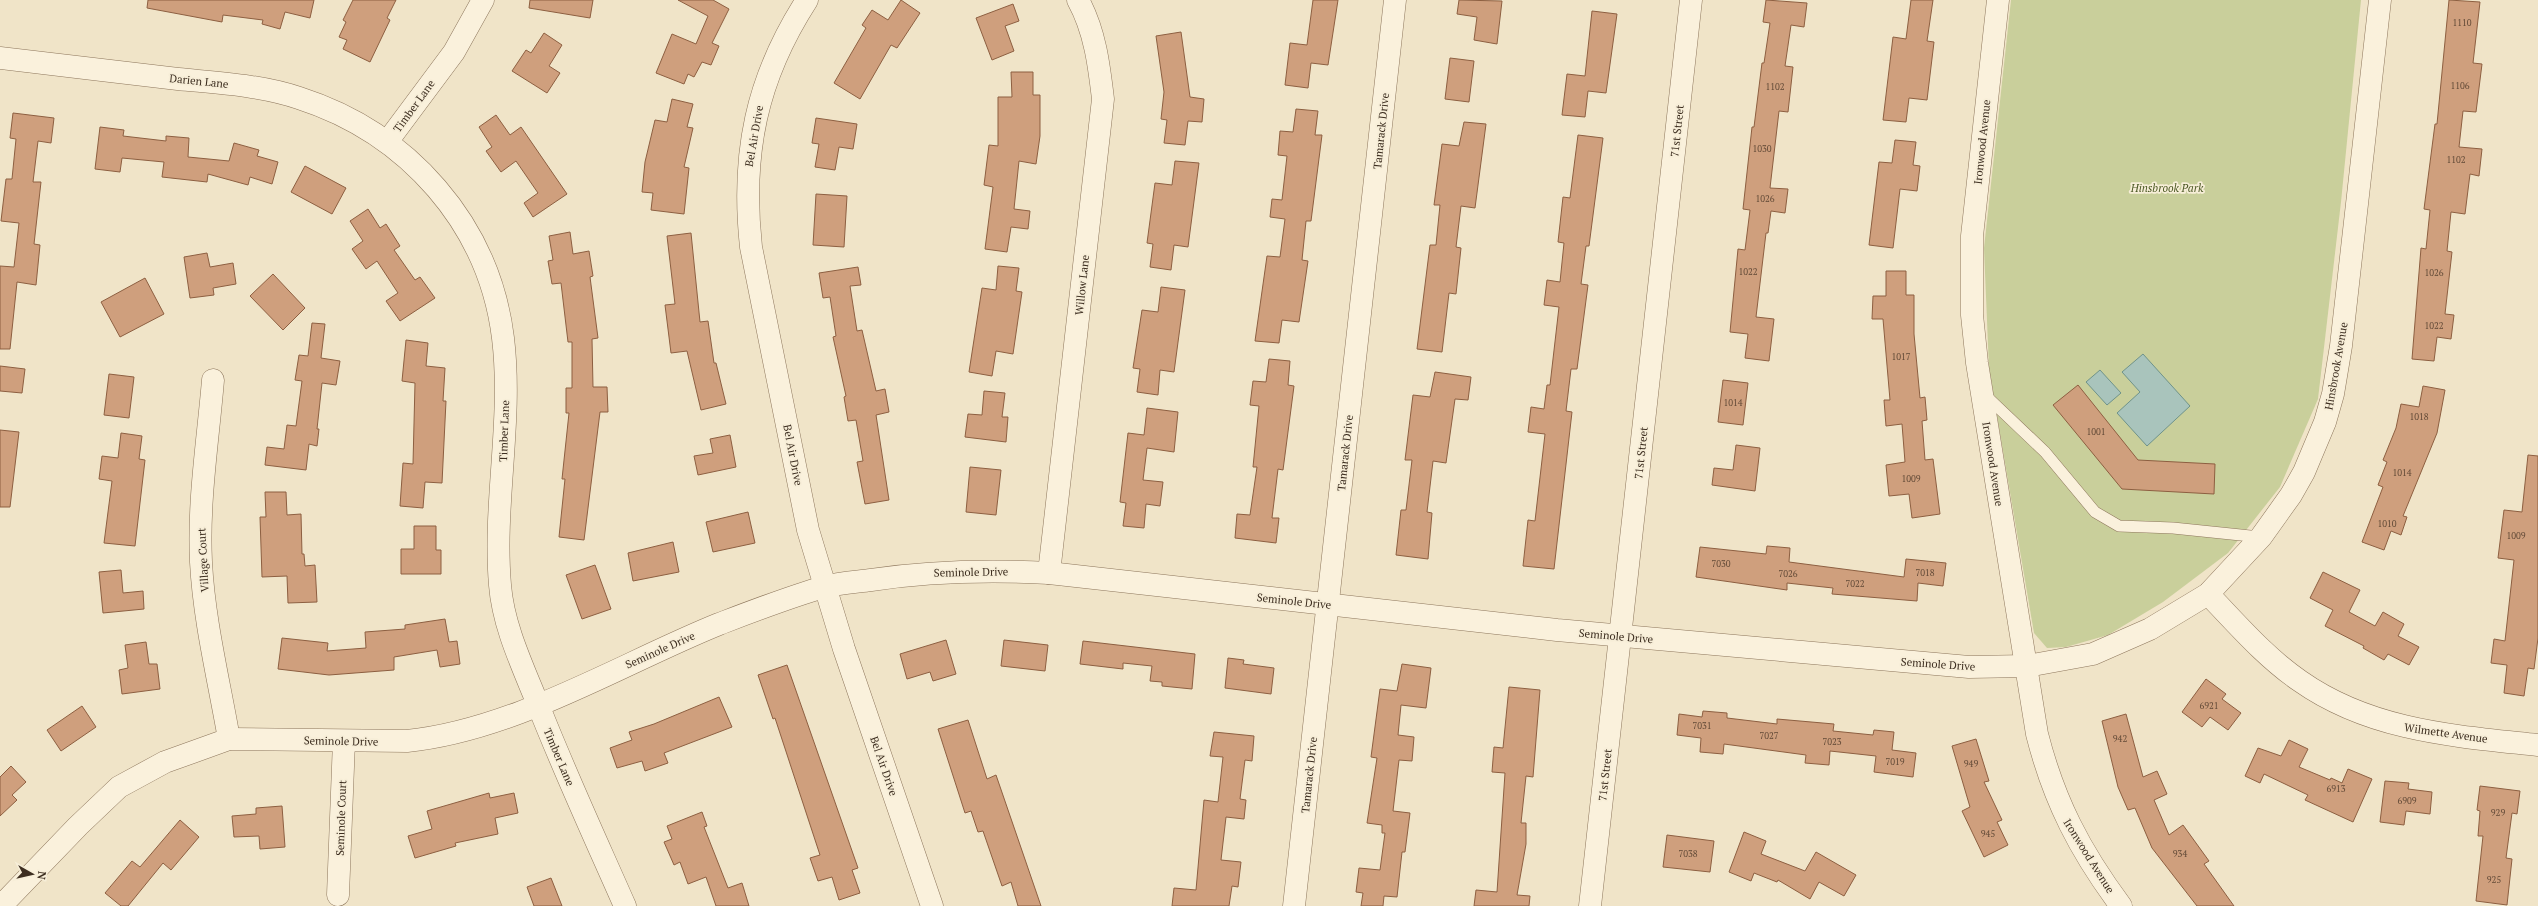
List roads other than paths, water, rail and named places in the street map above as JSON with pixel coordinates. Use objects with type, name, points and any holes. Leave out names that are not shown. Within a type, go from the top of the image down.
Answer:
[{"type":"street","name":"Timber Lane","points":[[483,0],[454,52],[388,142],[408,157],[435,185],[462,220],[476,246],[494,297],[503,335],[506,370],[500,587],[514,644],[538,704],[625,906]]},
{"type":"street","name":"Bel Air Drive","points":[[808,0],[778,50],[762,93],[750,143],[747,208],[751,247],[808,530],[932,906]]},
{"type":"street","name":"Willow Lane","points":[[1050,573],[1102,99],[1092,33],[1078,0]]},
{"type":"street","name":"Tamarack Drive","points":[[1294,906],[1395,0]]},
{"type":"street","name":"71st Street","points":[[1590,906],[1691,0]]},
{"type":"street","name":"Ironwood Avenue","points":[[1998,0],[1972,236],[1972,315],[1981,391],[2037,734],[2057,801],[2084,852],[2121,906]]},
{"type":"street","name":"Hinsbrook Avenue","points":[[2027,666],[2093,654],[2119,644],[2150,629],[2208,594],[2261,537],[2278,514],[2304,472],[2322,428],[2333,394],[2341,346],[2380,0]]},
{"type":"street","name":"Darien Lane","points":[[0,58],[270,90],[328,108],[388,142]]},
{"type":"street","name":"Village Court","points":[[213,380],[201,509],[201,563],[209,628],[230,739]]},
{"type":"street","name":"Seminole Drive","points":[[3,900],[119,787],[165,762],[230,739],[408,741],[434,739],[472,730],[538,704],[718,625],[826,587],[942,572],[1000,570],[1050,573],[1620,636],[1969,667],[2027,666]]},
{"type":"street","name":"Wilmette Avenue","points":[[2208,594],[2272,659],[2300,681],[2354,711],[2398,726],[2428,732],[2538,745]]},
{"type":"street","name":"Seminole Court","points":[[338,895],[344,741]]},
{"type":"lane","points":[[1981,391],[2044,452],[2095,512],[2119,526],[2173,528],[2261,537]]},
{"type":"water","points":[[2143,354],[2190,406],[2147,446],[2117,413],[2140,392],[2122,372]]},
{"type":"water","points":[[2100,370],[2121,393],[2107,405],[2086,382]]},
{"type":"park label","name":"Hinsbrook Park","points":[[2167,188]]}]
